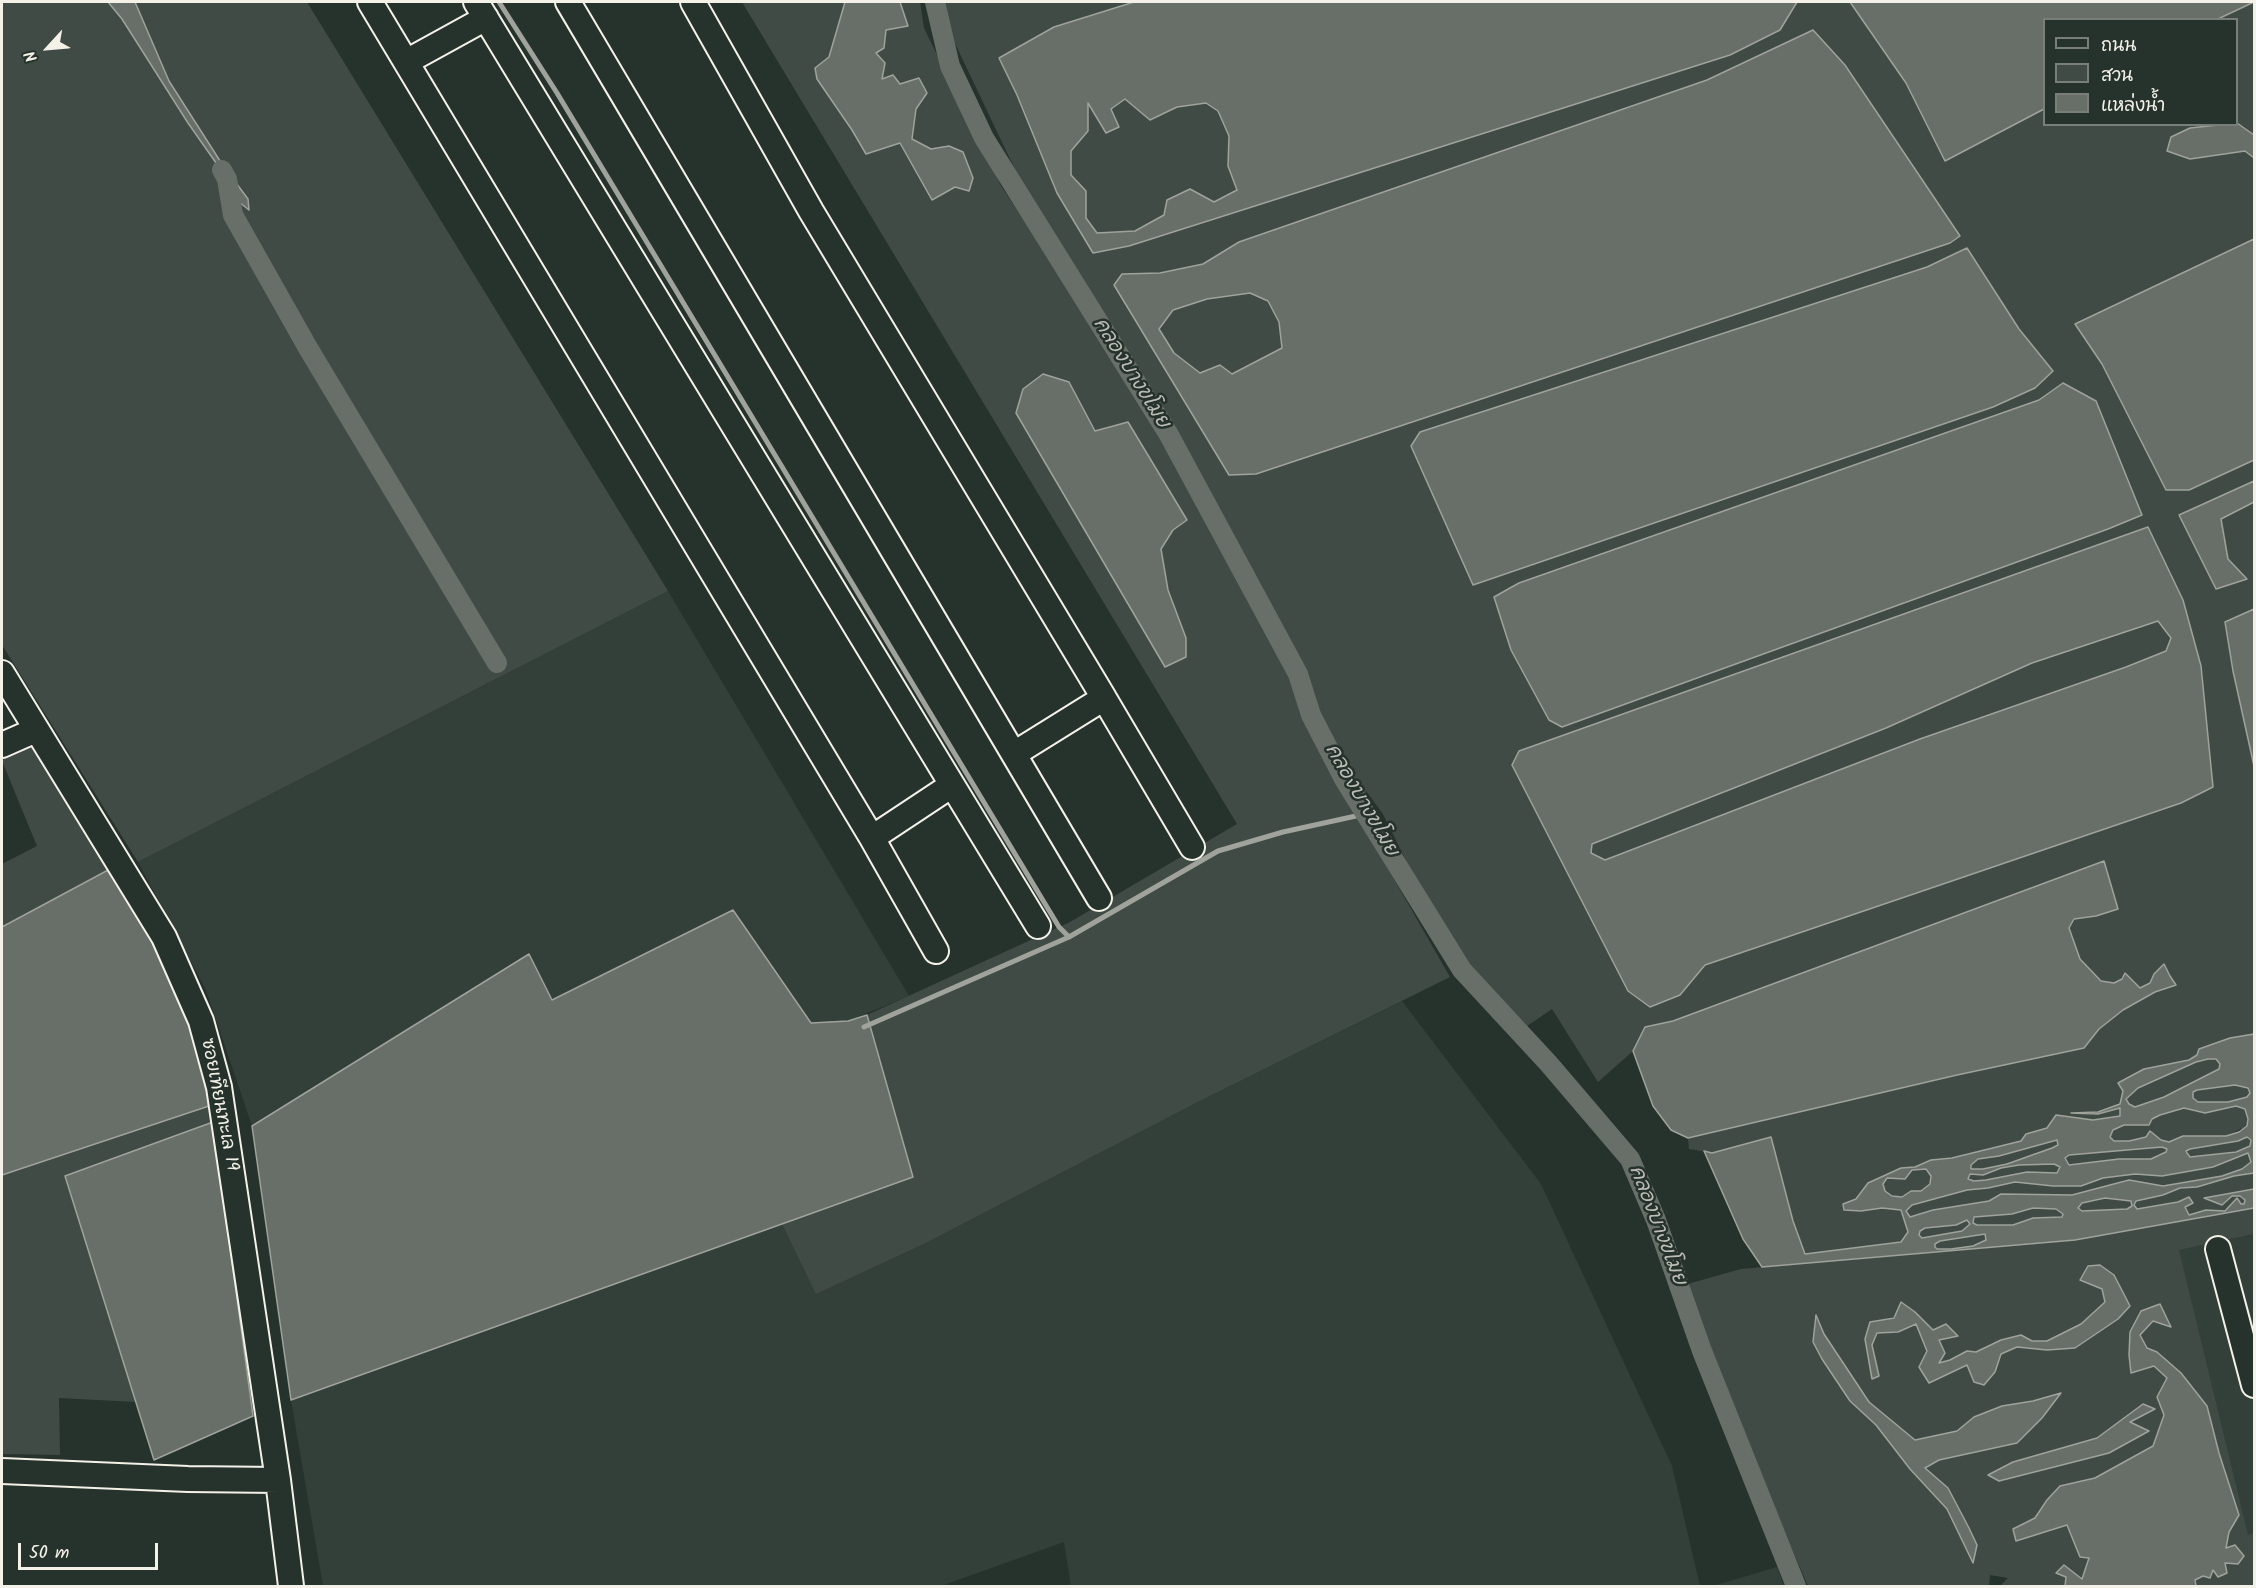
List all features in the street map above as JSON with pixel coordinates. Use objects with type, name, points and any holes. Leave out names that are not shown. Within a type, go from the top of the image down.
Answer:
[{"type":"street","points":[[370,2],[872,838],[936,951]]},
{"type":"street","points":[[568,2],[1099,898]]},
{"type":"street","points":[[693,2],[811,211],[1192,847]]},
{"type":"street","points":[[406,62],[481,10],[1038,926]]},
{"type":"street","name":"ซอยเทียนทะเล 19","points":[[5,685],[36,730],[164,937],[201,1021],[219,1087],[278,1480],[291,1587]]},
{"type":"street","points":[[1014,754],[1104,698]]},
{"type":"street","points":[[2,745],[36,730]]},
{"type":"street","points":[[872,838],[952,785]]},
{"type":"street","points":[[2218,1249],[2254,1385]]},
{"type":"street","points":[[2,1471],[189,1479],[278,1480]]},
{"type":"shaded area","points":[[668,591],[909,996],[848,1021],[811,1023],[733,910],[552,1000],[529,954],[252,1126],[206,990],[138,862]]},
{"type":"shaded area","points":[[1402,1001],[1541,1184],[1672,1466],[1700,1586],[1071,1586],[1064,1542],[941,1586],[323,1586],[291,1400],[782,1224],[817,1293],[924,1244],[1198,1102]]},
{"type":"shaded area","points":[[2254,1234],[2254,1586],[2178,1250]]},
{"type":"shaded area","points":[[1777,1567],[1784,1586],[1713,1586]]},
{"type":"green space","points":[[2,2],[108,2],[122,19],[188,123],[221,170],[221,197],[229,194],[248,209],[248,198],[222,164],[169,81],[135,2],[307,2],[668,591],[138,862],[2,645]]},
{"type":"green space","points":[[742,2],[845,2],[829,57],[852,130],[866,154],[900,143],[933,200],[955,187],[969,191],[949,146],[931,149],[912,139],[916,109],[900,84],[882,80],[876,53],[884,48],[886,30],[908,26],[900,2],[920,2],[924,28],[1001,186],[1204,488],[1020,180],[951,35],[944,2],[1134,2],[1054,27],[1000,58],[1094,253],[1129,246],[1730,55],[1780,30],[1797,2],[1850,2],[1906,83],[1945,160],[2043,110],[2043,126],[2214,126],[2190,128],[2190,159],[2245,151],[2254,158],[2254,239],[2075,324],[2102,364],[2166,490],[2189,490],[2254,460],[2254,481],[2179,515],[2188,531],[2228,559],[2221,518],[2254,502],[2254,609],[2225,623],[2254,766],[2254,1034],[2230,1038],[2200,1049],[2197,1055],[2189,1060],[2144,1069],[2123,1091],[2120,1104],[2098,1112],[2082,1113],[2098,1114],[2121,1108],[2120,1116],[2093,1120],[2056,1115],[2047,1128],[2026,1134],[2021,1141],[1952,1158],[1931,1160],[1915,1167],[1901,1168],[1868,1183],[1856,1199],[1843,1205],[1844,1210],[1861,1211],[1882,1208],[1902,1210],[1908,1232],[1901,1242],[1805,1254],[1793,1221],[1771,1137],[1712,1153],[1689,1149],[1688,1138],[1957,1075],[2084,1048],[2099,1029],[2123,1010],[2155,992],[2176,985],[2154,974],[2150,983],[2140,988],[2125,973],[2122,979],[2114,983],[2101,981],[2080,959],[2069,928],[2075,919],[2096,916],[2104,862],[1673,1021],[1645,1027],[1633,1051],[1598,1082],[1552,1009],[1527,1026],[1471,967],[1420,889],[1383,814],[1366,791],[1363,825],[1450,977],[1198,1102],[924,1244],[816,1294],[782,1224],[913,1177],[867,1015],[1070,922],[1237,824]],"holes":[[[1812,31],[1846,65],[1959,236],[1949,243],[1256,474],[1229,475],[1123,274],[1160,273],[1203,264],[1239,242],[1707,80]],[[1967,248],[2019,329],[2052,371],[2035,388],[1993,407],[1474,585],[1927,267]],[[1069,382],[1095,432],[1186,520],[1173,530],[1161,548],[1168,590],[1186,638]],[[2063,383],[2096,401],[2141,515],[1495,597],[1519,583],[2039,400]],[[2183,600],[2213,787],[2181,803],[1705,965],[1680,995],[1650,1007],[1628,991],[1512,765],[1519,751]]]},
{"type":"green space","points":[[2254,2],[2254,135],[2238,124],[2238,18],[2222,18]]},
{"type":"green space","points":[[1125,99],[1150,120],[1176,107],[1206,103],[1218,111],[1229,136],[1228,166],[1237,190],[1214,202],[1164,215],[1135,231],[1097,233],[1086,218],[1086,191],[1071,175],[1071,151],[1088,131],[1087,102],[1106,133],[1111,109]]},
{"type":"green space","points":[[1250,293],[1268,301],[1279,322],[1282,348],[1232,374],[1220,365],[1200,373],[1174,353],[1159,329],[1173,310],[1207,299]]},
{"type":"green space","points":[[2158,621],[2171,638],[2166,651],[1920,739],[1605,860],[1591,853],[1592,844],[1886,728],[2032,663]]},
{"type":"green space","points":[[31,741],[110,869],[2,927],[2,864],[37,846],[2,761],[17,747]]},
{"type":"green space","points":[[2216,1059],[2220,1064],[2219,1069],[2165,1097],[2135,1107],[2129,1105],[2126,1100],[2138,1088],[2196,1062]]},
{"type":"green space","points":[[2235,1085],[2248,1088],[2250,1093],[2247,1097],[2228,1102],[2197,1102],[2193,1098],[2193,1092],[2197,1090]]},
{"type":"green space","points":[[212,1105],[213,1122],[65,1176],[137,1402],[59,1398],[60,1455],[2,1454],[2,1175]]},
{"type":"green space","points":[[2236,1106],[2245,1108],[2247,1126],[2226,1136],[2183,1136],[2169,1142],[2154,1136],[2129,1141],[2114,1141],[2110,1137],[2112,1130],[2124,1125],[2149,1125],[2152,1119],[2160,1115],[2184,1108],[2197,1112]]},
{"type":"green space","points":[[2247,1137],[2251,1140],[2250,1146],[2245,1150],[2190,1157],[2186,1151],[2238,1141]]},
{"type":"green space","points":[[2057,1140],[2058,1145],[2052,1148],[2007,1164],[1971,1169],[1971,1165],[1978,1159],[1999,1156]]},
{"type":"green space","points":[[2162,1147],[2167,1149],[2166,1152],[2151,1159],[2119,1159],[2069,1165],[2065,1158],[2068,1155]]},
{"type":"green space","points":[[2248,1153],[2252,1161],[2242,1169],[2222,1176],[2163,1186],[2129,1180],[2072,1195],[2001,1194],[1989,1201],[1933,1210],[1910,1217],[1906,1211],[1912,1205],[1967,1190],[2015,1182],[2081,1186],[2103,1178],[2135,1174],[2162,1176],[2213,1167]]},
{"type":"green space","points":[[2054,1164],[2060,1167],[2057,1173],[2027,1172],[1986,1180],[1968,1179],[1970,1174],[1983,1175],[2001,1168]]},
{"type":"green space","points":[[1926,1169],[1931,1176],[1930,1184],[1921,1191],[1911,1191],[1902,1197],[1892,1196],[1885,1191],[1883,1184],[1887,1178],[1898,1177],[1912,1170]]},
{"type":"green space","points":[[2254,1173],[2254,1189],[2205,1198],[2222,1205],[2231,1196],[2241,1195],[2245,1200],[2244,1204],[2241,1204],[2237,1199],[2225,1211],[2206,1210],[2189,1215],[2185,1207],[2189,1197],[2178,1202],[2137,1209],[2134,1205],[2135,1201],[2163,1195],[2180,1188],[2197,1187],[2234,1176]]},
{"type":"green space","points":[[2105,1198],[2131,1201],[2132,1206],[2127,1209],[2081,1212],[2078,1207],[2082,1203]]},
{"type":"green space","points":[[2033,1208],[2056,1209],[2063,1214],[2062,1217],[2033,1218],[2013,1225],[1973,1224],[1974,1217],[2012,1214]]},
{"type":"green space","points":[[2254,1208],[2254,1234],[2179,1250],[2248,1535],[2254,1533],[2254,1586],[2196,1586],[2194,1580],[2213,1570],[2218,1577],[2226,1573],[2224,1563],[2229,1532],[2239,1515],[2207,1406],[2157,1352],[2147,1348],[2140,1335],[2153,1321],[2170,1327],[2159,1304],[2130,1332],[2129,1355],[2131,1373],[2154,1366],[2167,1378],[2157,1397],[2164,1415],[2153,1446],[2095,1478],[2060,1486],[2035,1518],[2013,1529],[2017,1541],[2066,1524],[2080,1557],[2089,1558],[2082,1579],[2066,1577],[2065,1586],[2000,1586],[2008,1578],[1990,1575],[1989,1586],[1808,1586],[1739,1427],[1684,1285],[1741,1269],[2075,1240]],"holes":[[[2114,1275],[2119,1287],[2075,1348],[2047,1350],[2017,1347],[2001,1354],[1995,1372],[1968,1365],[1929,1383],[1927,1351],[1916,1323],[1898,1332],[1877,1333],[1872,1345],[1870,1322],[1915,1312],[1933,1330],[1957,1336],[1939,1340],[1938,1363],[1950,1360],[1967,1351],[1976,1352],[2001,1340],[2047,1341],[2081,1324],[2105,1302],[2103,1289]],[[1817,1316],[1824,1334],[1869,1402],[1915,1440],[1957,1431],[1975,1417],[2061,1394],[2042,1418],[2017,1443],[1939,1460],[1924,1468],[1948,1488],[1969,1528],[1977,1545],[1973,1562],[1947,1509],[1910,1469],[1876,1425],[1850,1401],[1813,1342]],[[2143,1404],[2154,1410],[2129,1422],[2148,1431],[2109,1453],[1999,1481],[2013,1462],[2097,1438]]]},
{"type":"green space","points":[[1967,1220],[1970,1223],[1962,1231],[1922,1238],[1919,1235],[1920,1231],[1925,1228],[1956,1225]]},
{"type":"green space","points":[[1985,1234],[1986,1240],[1973,1246],[1951,1249],[1935,1247],[1939,1241]]},
{"type":"water","points":[[108,2],[135,2],[169,81],[222,164],[248,199],[249,210],[229,194],[221,198],[221,170],[188,123],[122,19]]},
{"type":"water","points":[[845,2],[900,2],[908,26],[886,30],[884,48],[876,53],[885,63],[882,79],[893,75],[900,84],[919,78],[927,93],[916,109],[912,139],[931,149],[949,146],[963,152],[973,178],[969,191],[955,187],[932,200],[900,143],[866,154],[817,79],[815,68],[829,57]]},
{"type":"water","points":[[1134,2],[1797,2],[1780,30],[1730,55],[1129,246],[1093,253],[1057,193],[1017,95],[999,58],[1054,27]],"holes":[[[1125,99],[1150,120],[1177,107],[1206,103],[1218,111],[1229,136],[1228,166],[1237,190],[1214,202],[1190,189],[1167,200],[1164,215],[1135,231],[1097,233],[1086,218],[1086,191],[1071,175],[1071,151],[1088,131],[1088,103],[1106,133],[1119,127],[1111,109]]]},
{"type":"water","points":[[1850,2],[2254,2],[2220,18],[2043,18],[2043,110],[1945,161],[1906,83]]},
{"type":"water","points":[[1813,30],[1845,65],[1960,236],[1950,243],[1256,474],[1229,475],[1114,285],[1122,274],[1160,273],[1203,264],[1239,242],[1707,80]],"holes":[[[1250,293],[1268,301],[1279,322],[1282,348],[1232,374],[1220,365],[1200,373],[1174,353],[1159,329],[1173,310],[1207,299]]]},
{"type":"water","points":[[2238,124],[2254,135],[2254,158],[2245,151],[2190,159],[2167,151],[2171,137],[2190,128],[2238,126]]},
{"type":"water","points":[[2254,239],[2254,460],[2189,490],[2166,490],[2102,364],[2075,324]]},
{"type":"water","points":[[1967,248],[2019,329],[2053,371],[2035,388],[1993,407],[1473,585],[1411,446],[1420,432],[1927,267]]},
{"type":"water","points":[[1043,374],[1069,382],[1095,431],[1128,422],[1187,520],[1173,530],[1161,549],[1168,590],[1186,638],[1186,657],[1165,667],[1016,413],[1023,389]]},
{"type":"water","points":[[2063,383],[2096,401],[2142,515],[1562,727],[1549,720],[1511,650],[1494,597],[1519,583],[2039,400]]},
{"type":"water","points":[[2254,481],[2254,502],[2221,519],[2228,559],[2247,579],[2216,589],[2179,515]]},
{"type":"water","points":[[2148,527],[2183,600],[2201,666],[2213,787],[2181,803],[1705,965],[1680,995],[1650,1007],[1628,991],[1512,765],[1519,751]],"holes":[[[2158,621],[2171,638],[2166,651],[2126,667],[1920,739],[1605,860],[1591,853],[1592,844],[1886,728],[2032,663]]]},
{"type":"water","points":[[2254,609],[2254,766],[2233,671],[2225,622]]},
{"type":"water","points":[[2104,861],[2118,909],[2096,916],[2074,919],[2069,928],[2080,959],[2101,981],[2114,983],[2122,979],[2125,973],[2140,988],[2150,983],[2154,974],[2164,964],[2176,985],[2155,992],[2123,1010],[2099,1029],[2084,1048],[1957,1075],[1688,1138],[1671,1130],[1653,1106],[1633,1051],[1645,1027],[1673,1021]]},
{"type":"water","points":[[110,869],[162,959],[192,1024],[212,1105],[2,1175],[2,927]]},
{"type":"water","points":[[733,910],[811,1023],[848,1021],[867,1015],[913,1177],[291,1400],[252,1126],[529,954],[552,1000]]},
{"type":"water","points":[[2254,1034],[2254,1173],[2234,1176],[2197,1187],[2180,1188],[2163,1195],[2136,1201],[2134,1205],[2137,1209],[2178,1202],[2189,1197],[2193,1203],[2185,1207],[2189,1215],[2206,1210],[2225,1211],[2237,1198],[2241,1204],[2244,1204],[2245,1200],[2240,1196],[2232,1196],[2222,1205],[2204,1198],[2254,1189],[2254,1208],[2075,1240],[1762,1267],[1743,1239],[1704,1151],[1712,1153],[1771,1137],[1793,1221],[1805,1254],[1901,1242],[1908,1232],[1901,1210],[1882,1208],[1861,1211],[1844,1210],[1843,1204],[1856,1199],[1868,1183],[1901,1168],[1915,1167],[1931,1160],[1952,1158],[2021,1141],[2026,1134],[2047,1128],[2056,1115],[2093,1120],[2120,1116],[2120,1108],[2098,1114],[2071,1113],[2098,1112],[2120,1104],[2123,1091],[2118,1083],[2144,1069],[2189,1060],[2197,1055],[2199,1049],[2230,1038]],"holes":[[[2216,1059],[2220,1064],[2219,1069],[2164,1097],[2135,1107],[2126,1099],[2138,1088],[2196,1062]],[[2235,1085],[2248,1088],[2250,1093],[2247,1097],[2228,1102],[2198,1102],[2193,1098],[2193,1092],[2197,1090]],[[2236,1106],[2245,1109],[2248,1119],[2247,1126],[2239,1132],[2226,1136],[2183,1136],[2169,1142],[2161,1140],[2150,1131],[2146,1137],[2129,1141],[2114,1141],[2110,1137],[2113,1130],[2124,1125],[2149,1125],[2152,1119],[2184,1108],[2205,1113]],[[2247,1137],[2251,1140],[2250,1146],[2236,1152],[2190,1157],[2186,1151],[2238,1141]],[[2057,1140],[2058,1145],[2052,1148],[2007,1164],[1971,1169],[1971,1165],[1978,1159],[1999,1156]],[[2162,1147],[2167,1149],[2166,1152],[2151,1159],[2119,1159],[2069,1165],[2065,1158],[2069,1155]],[[2248,1153],[2251,1162],[2242,1169],[2222,1176],[2163,1186],[2129,1180],[2072,1195],[2001,1194],[1989,1201],[1933,1210],[1910,1217],[1906,1211],[1912,1205],[1967,1190],[2015,1182],[2081,1186],[2103,1178],[2135,1174],[2162,1176],[2213,1167]],[[2054,1164],[2060,1167],[2057,1173],[2027,1172],[1986,1180],[1968,1179],[1970,1174],[1983,1175],[2001,1168],[2019,1165]],[[1926,1169],[1931,1176],[1930,1184],[1921,1191],[1911,1191],[1902,1197],[1892,1196],[1885,1191],[1883,1184],[1887,1178],[1905,1179],[1912,1170]],[[2105,1198],[2131,1201],[2132,1206],[2127,1209],[2082,1211],[2078,1208],[2082,1203]],[[2033,1208],[2056,1209],[2063,1214],[2062,1217],[2033,1218],[2013,1225],[1973,1223],[1974,1217],[2012,1214]],[[1967,1220],[1970,1224],[1962,1231],[1922,1238],[1919,1235],[1920,1231],[1925,1228],[1956,1225]],[[1985,1234],[1986,1240],[1973,1246],[1951,1249],[1937,1249],[1935,1244],[1940,1241]]]},
{"type":"water","points":[[213,1122],[253,1416],[154,1460],[65,1176]]},
{"type":"water","points":[[2100,1265],[2114,1275],[2130,1306],[2118,1319],[2075,1348],[2047,1350],[2017,1347],[2001,1354],[1995,1372],[1984,1385],[1974,1382],[1967,1365],[1929,1383],[1919,1367],[1927,1351],[1916,1324],[1898,1332],[1877,1333],[1872,1345],[1879,1376],[1872,1379],[1865,1339],[1870,1322],[1894,1318],[1901,1302],[1933,1330],[1946,1324],[1958,1336],[1939,1340],[1945,1353],[1939,1363],[1967,1351],[1976,1352],[2001,1340],[2021,1335],[2032,1341],[2047,1341],[2081,1324],[2105,1302],[2102,1289],[2080,1280],[2088,1266]]},
{"type":"water","points":[[2160,1304],[2171,1327],[2153,1321],[2140,1335],[2147,1348],[2157,1352],[2181,1373],[2207,1406],[2239,1515],[2229,1532],[2226,1548],[2235,1545],[2244,1556],[2238,1564],[2225,1563],[2227,1573],[2218,1577],[2213,1570],[2210,1578],[2203,1576],[2195,1580],[2196,1586],[2065,1586],[2066,1577],[2056,1573],[2064,1565],[2082,1579],[2089,1558],[2080,1557],[2067,1525],[2016,1541],[2013,1529],[2035,1518],[2060,1486],[2095,1478],[2153,1446],[2164,1415],[2157,1397],[2167,1378],[2154,1366],[2131,1373],[2130,1332],[2141,1311]]},
{"type":"water","points":[[1816,1315],[1824,1334],[1869,1402],[1915,1440],[1957,1431],[1974,1417],[2002,1406],[2061,1393],[2042,1418],[2017,1443],[1939,1460],[1925,1468],[1948,1488],[1969,1528],[1977,1545],[1973,1563],[1947,1509],[1910,1469],[1876,1425],[1850,1401],[1822,1359],[1813,1342]]},
{"type":"water","points":[[2143,1404],[2155,1409],[2130,1422],[2149,1431],[2109,1453],[1999,1481],[1988,1475],[2013,1462],[2097,1438]]},
{"type":"waterway","points":[[499,2],[557,93],[1059,927],[1069,937]]},
{"type":"waterway","name":"คลองบางขโมย","points":[[935,2],[950,66],[984,138],[1169,435],[1298,674],[1311,715],[1344,779],[1462,970],[1549,1064],[1630,1159],[1656,1220],[1702,1351],[1796,1586]]},
{"type":"waterway","points":[[222,170],[227,179],[233,215],[308,348],[497,663]]},
{"type":"waterway","points":[[864,1027],[1069,937],[1218,851],[1283,832],[1365,814]]}]
